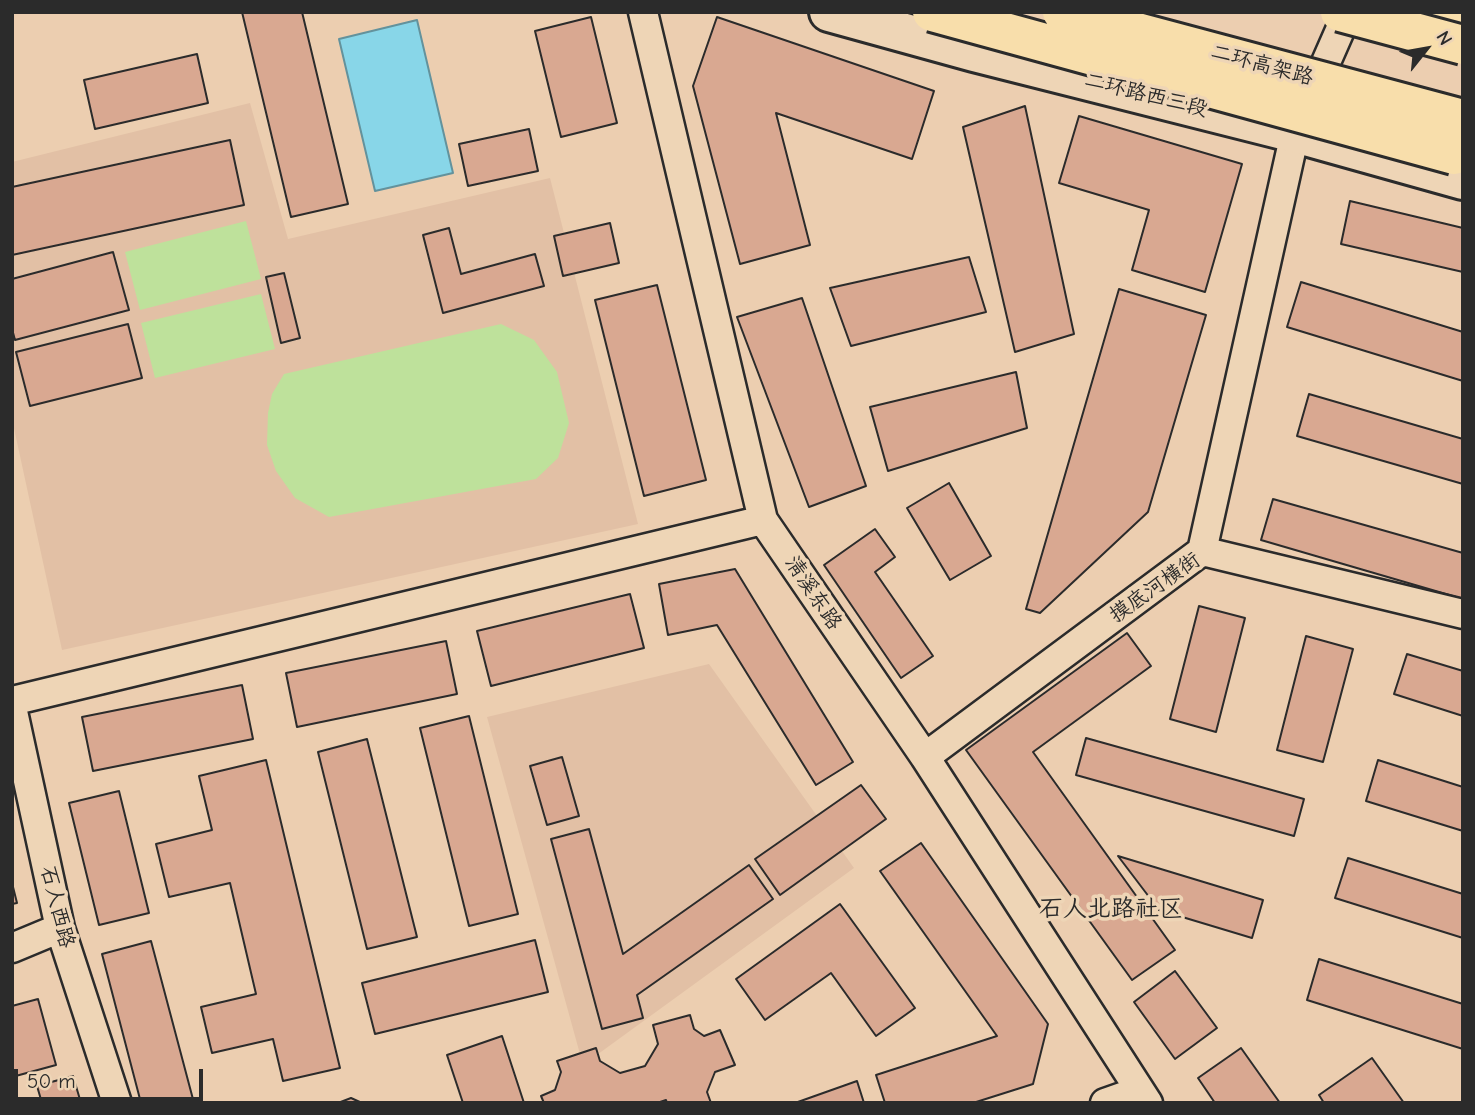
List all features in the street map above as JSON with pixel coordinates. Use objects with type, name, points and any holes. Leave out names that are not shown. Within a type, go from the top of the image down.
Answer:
[{"type":"highway","points":[[932,12],[1461,153]]},
{"type":"highway","name":"二环高架路","points":[[1062,12],[1461,153]]},
{"type":"highway","points":[[1340,12],[1463,45]]},
{"type":"highway","points":[[1450,12],[1463,16]]},
{"type":"main road","name":"二环路西三段","points":[[829,12],[1295,133],[1461,153]]},
{"type":"street","name":"清溪东路","points":[[643,12],[764,520],[925,757],[1143,1097]]},
{"type":"street","points":[[1202,551],[1295,133],[1349,12]]},
{"type":"street","points":[[12,704],[764,520]]},
{"type":"street","name":"摸底河横街","points":[[925,757],[1202,551],[1463,614]]},
{"type":"street","name":"石人西路","points":[[12,704],[60,928],[117,1103]]},
{"type":"street","points":[[12,948],[60,928]]},
{"type":"street","points":[[1105,1103],[1143,1097]]},
{"type":"shaded area","points":[[250,103],[288,239],[550,178],[638,524],[62,650],[12,419],[12,162]]},
{"type":"shaded area","points":[[709,664],[854,868],[583,1065],[487,717]]},
{"type":"green space","points":[[246,221],[261,279],[140,310],[125,252]]},
{"type":"green space","points":[[261,294],[275,349],[155,378],[141,323]]},
{"type":"green space","points":[[501,324],[534,340],[557,372],[569,423],[558,458],[536,479],[329,517],[295,498],[276,471],[267,445],[268,413],[272,394],[284,374]]},
{"type":"water","points":[[417,20],[453,173],[375,191],[339,39]]},
{"type":"building","points":[[242,12],[302,12],[348,204],[291,217]]},
{"type":"building","points":[[591,17],[617,123],[561,137],[535,31]]},
{"type":"building","points":[[717,17],[934,91],[912,159],[776,113],[810,245],[740,264],[693,86]]},
{"type":"building","points":[[197,54],[208,103],[95,129],[84,80]]},
{"type":"building","points":[[1025,106],[1074,334],[1015,352],[963,127]]},
{"type":"building","points":[[1079,116],[1242,164],[1205,292],[1132,270],[1149,210],[1059,183]]},
{"type":"building","points":[[529,129],[538,171],[468,186],[459,144]]},
{"type":"building","points":[[230,140],[244,205],[12,255],[12,187]]},
{"type":"building","points":[[1350,201],[1463,228],[1463,272],[1341,244]]},
{"type":"building","points":[[610,223],[619,263],[563,276],[554,236]]},
{"type":"building","points":[[449,228],[461,274],[535,254],[544,286],[443,313],[423,235]]},
{"type":"building","points":[[113,252],[129,310],[15,340],[12,329],[12,279]]},
{"type":"building","points":[[969,257],[986,312],[851,346],[830,288]]},
{"type":"building","points":[[284,273],[300,338],[281,343],[266,277]]},
{"type":"building","points":[[1301,282],[1463,332],[1463,381],[1287,327]]},
{"type":"building","points":[[657,285],[706,480],[644,496],[595,300]]},
{"type":"building","points":[[1119,289],[1206,315],[1148,512],[1040,613],[1026,609]]},
{"type":"building","points":[[802,298],[866,486],[809,507],[737,317]]},
{"type":"building","points":[[128,324],[142,378],[30,406],[16,352]]},
{"type":"building","points":[[1016,372],[1027,428],[888,471],[870,407]]},
{"type":"building","points":[[1309,394],[1463,439],[1463,484],[1297,436]]},
{"type":"building","points":[[949,483],[991,556],[950,580],[907,508]]},
{"type":"building","points":[[1273,499],[1463,553],[1463,599],[1261,540]]},
{"type":"building","points":[[875,529],[895,557],[875,572],[933,656],[901,678],[824,565]]},
{"type":"building","points":[[735,569],[853,762],[816,785],[717,625],[668,635],[659,584]]},
{"type":"building","points":[[630,594],[644,648],[491,686],[477,631]]},
{"type":"building","points":[[1199,606],[1245,618],[1216,732],[1170,719]]},
{"type":"building","points":[[1127,633],[1151,666],[1033,752],[1175,950],[1132,980],[966,750]]},
{"type":"building","points":[[1306,636],[1353,649],[1323,762],[1277,750]]},
{"type":"building","points":[[446,641],[457,694],[297,727],[286,673]]},
{"type":"building","points":[[1407,654],[1463,671],[1463,716],[1394,694]]},
{"type":"building","points":[[242,685],[253,739],[93,771],[82,717]]},
{"type":"building","points":[[469,716],[518,914],[469,926],[420,728]]},
{"type":"building","points":[[1086,738],[1304,799],[1294,836],[1076,775]]},
{"type":"building","points":[[367,739],[417,937],[367,949],[318,752]]},
{"type":"building","points":[[562,757],[579,816],[547,825],[530,766]]},
{"type":"building","points":[[266,760],[340,1068],[283,1081],[273,1039],[212,1053],[201,1007],[256,994],[230,883],[169,897],[156,844],[212,830],[199,776]]},
{"type":"building","points":[[1378,760],[1463,787],[1463,831],[1366,801]]},
{"type":"building","points":[[861,785],[886,819],[780,895],[755,859]]},
{"type":"building","points":[[119,791],[149,913],[99,925],[69,803]]},
{"type":"building","points":[[589,829],[623,954],[749,865],[773,899],[637,995],[643,1018],[602,1029],[551,839]]},
{"type":"building","points":[[921,843],[1048,1024],[1033,1084],[973,1103],[885,1103],[876,1075],[997,1036],[880,871]]},
{"type":"building","points":[[1118,856],[1263,900],[1252,938],[1159,910]]},
{"type":"building","points":[[1348,858],[1463,894],[1463,938],[1335,898]]},
{"type":"building","points":[[12,883],[17,903],[12,904]]},
{"type":"building","points":[[840,904],[915,1008],[876,1036],[831,973],[765,1020],[736,979]]},
{"type":"building","points":[[535,940],[548,992],[375,1034],[362,983]]},
{"type":"building","points":[[151,941],[194,1103],[141,1103],[102,954]]},
{"type":"building","points":[[1319,959],[1463,1004],[1463,1049],[1307,1000]]},
{"type":"building","points":[[1175,971],[1217,1028],[1175,1059],[1134,1002]]},
{"type":"building","points":[[38,999],[56,1065],[12,1077],[12,1006]]},
{"type":"building","points":[[690,1015],[694,1029],[704,1036],[720,1030],[735,1065],[715,1072],[707,1092],[711,1103],[667,1103],[666,1100],[657,1103],[544,1103],[541,1096],[555,1090],[561,1072],[557,1061],[596,1048],[600,1061],[620,1073],[645,1066],[658,1044],[653,1025]]},
{"type":"building","points":[[502,1036],[524,1103],[463,1103],[447,1055]]},
{"type":"building","points":[[1241,1048],[1280,1103],[1215,1103],[1198,1078]]},
{"type":"building","points":[[1372,1058],[1404,1103],[1324,1103],[1319,1095]]},
{"type":"building","points":[[73,1076],[81,1103],[42,1103],[37,1086]]},
{"type":"building","points":[[857,1081],[864,1103],[795,1103]]},
{"type":"building","points":[[351,1098],[362,1103],[338,1103]]},
{"type":"district","name":"石人北路社区","points":[[1111,909]]}]
